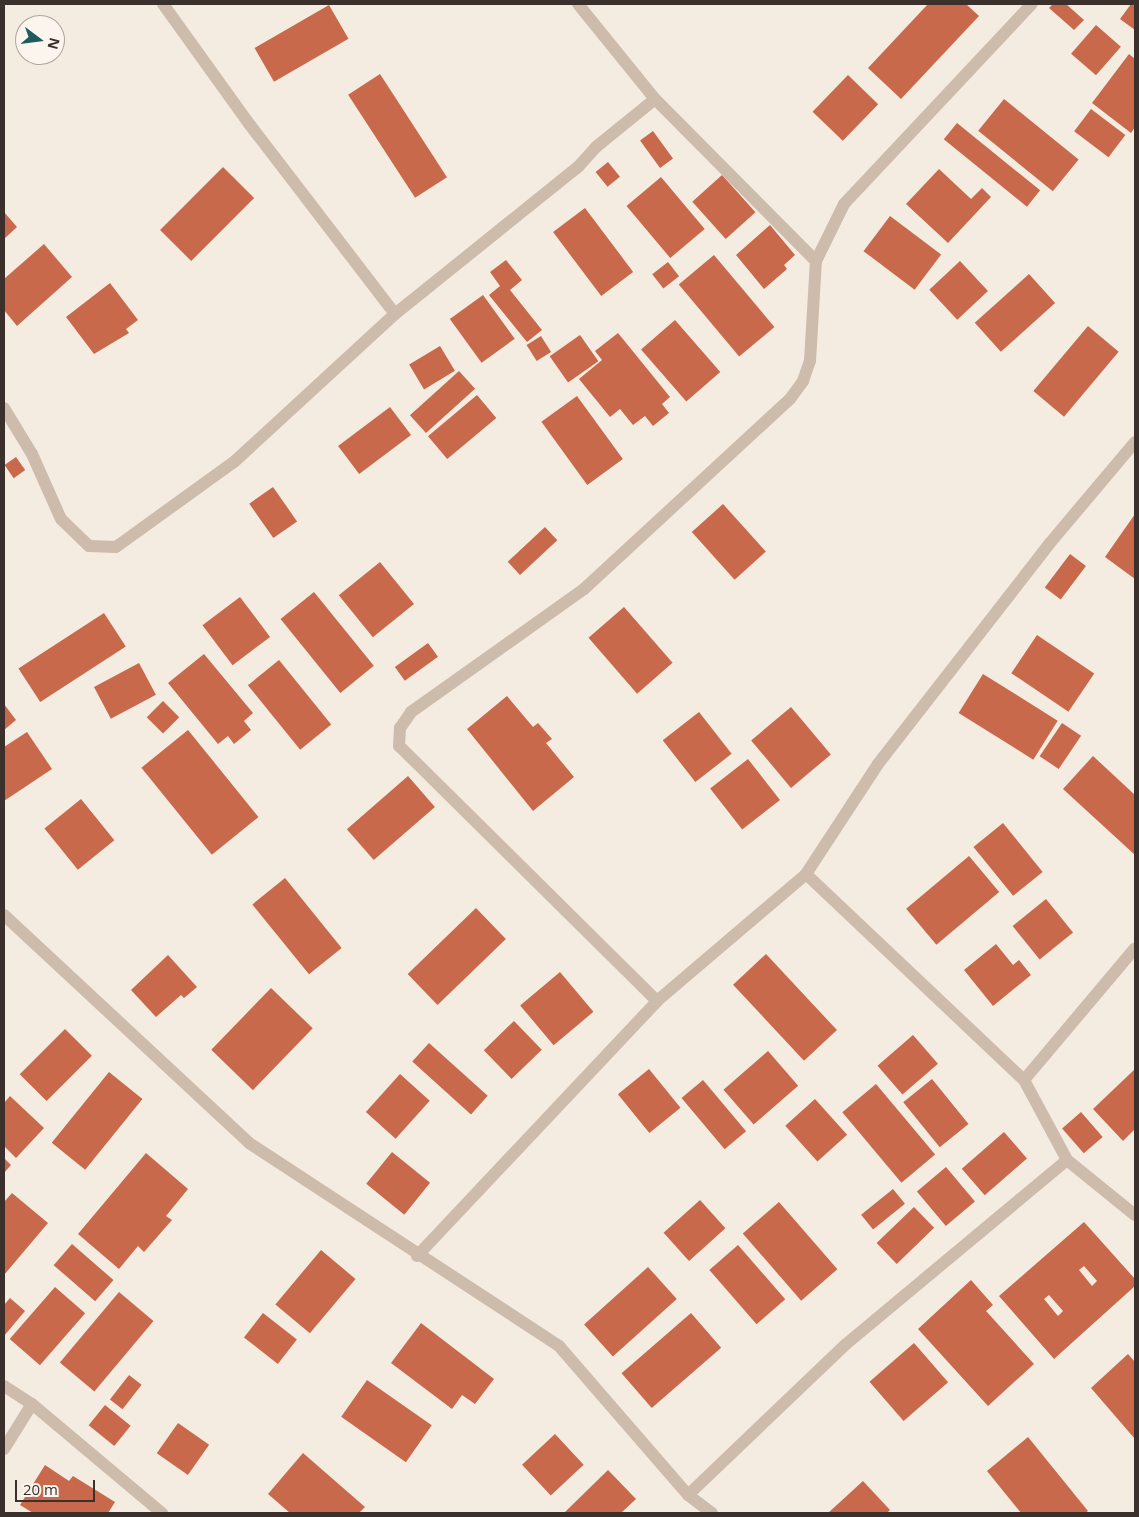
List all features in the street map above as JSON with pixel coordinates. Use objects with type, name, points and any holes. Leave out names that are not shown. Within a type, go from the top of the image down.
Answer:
[{"type":"street","points":[[163,4],[250,125],[395,314]]},
{"type":"street","points":[[578,4],[655,99],[816,261]]},
{"type":"street","points":[[657,1001],[399,746],[400,728],[411,712],[584,590],[790,399],[803,381],[810,361],[816,261],[844,204],[1032,4]]},
{"type":"street","points":[[4,408],[32,454],[61,519],[89,546],[116,547],[234,462],[395,314],[578,167],[596,147],[655,99]]},
{"type":"street","points":[[417,1256],[657,1001],[806,874],[878,764],[1050,543],[1135,442]]},
{"type":"street","points":[[806,874],[1024,1080],[1067,1160],[1135,1215]]},
{"type":"street","points":[[4,915],[249,1143],[417,1256],[558,1346],[688,1496],[712,1513]]},
{"type":"street","points":[[1024,1080],[1135,948]]},
{"type":"street","points":[[688,1496],[845,1345],[1067,1160]]},
{"type":"street","points":[[4,1386],[32,1404],[162,1513]]},
{"type":"street","points":[[4,1448],[32,1404]]},
{"type":"building","points":[[928,4],[966,4],[979,16],[901,99],[868,68]]},
{"type":"building","points":[[1053,4],[1066,4],[1084,20],[1074,30],[1049,8]]},
{"type":"building","points":[[1131,4],[1135,6],[1135,30],[1120,19]]},
{"type":"building","points":[[329,5],[348,39],[274,82],[255,48]]},
{"type":"building","points":[[1096,25],[1121,47],[1096,75],[1071,54]]},
{"type":"building","points":[[1129,54],[1135,59],[1135,127],[1131,133],[1092,103]]},
{"type":"building","points":[[380,74],[447,177],[415,198],[348,95]]},
{"type":"building","points":[[848,75],[878,104],[843,141],[813,112]]},
{"type":"building","points":[[1004,99],[1079,159],[1053,191],[978,131]]},
{"type":"building","points":[[1091,109],[1125,135],[1108,157],[1074,131]]},
{"type":"building","points":[[957,123],[1040,190],[1027,207],[944,139]]},
{"type":"building","points":[[653,131],[673,159],[660,168],[640,140]]},
{"type":"building","points":[[608,162],[620,177],[608,187],[596,172]]},
{"type":"building","points":[[223,167],[254,198],[191,261],[160,230]]},
{"type":"building","points":[[939,169],[971,199],[982,188],[991,197],[948,243],[906,204]]},
{"type":"building","points":[[722,175],[755,212],[726,239],[692,202]]},
{"type":"building","points":[[661,177],[705,229],[670,258],[627,206]]},
{"type":"building","points":[[585,208],[633,272],[601,296],[553,232]]},
{"type":"building","points":[[4,212],[17,227],[4,239]]},
{"type":"building","points":[[890,216],[941,255],[915,290],[864,251]]},
{"type":"building","points":[[770,225],[795,255],[784,265],[787,269],[764,289],[736,255]]},
{"type":"building","points":[[44,244],[72,277],[17,326],[4,310],[4,279]]},
{"type":"building","points":[[714,255],[774,327],[739,357],[679,285]]},
{"type":"building","points":[[506,260],[522,280],[510,290],[542,330],[527,342],[489,295],[500,286],[490,272]]},
{"type":"building","points":[[960,261],[988,291],[957,320],[929,290]]},
{"type":"building","points":[[668,262],[679,276],[663,288],[652,274]]},
{"type":"building","points":[[1029,274],[1055,303],[1001,352],[975,323]]},
{"type":"building","points":[[110,283],[138,320],[126,329],[129,333],[94,354],[66,317]]},
{"type":"building","points":[[483,295],[515,339],[482,363],[450,319]]},
{"type":"building","points":[[675,320],[720,372],[686,402],[641,350]]},
{"type":"building","points":[[1088,326],[1119,352],[1064,417],[1033,391]]},
{"type":"building","points":[[618,333],[670,397],[662,404],[669,413],[653,426],[645,416],[633,425],[620,409],[610,417],[579,379],[602,360],[595,351]]},
{"type":"building","points":[[580,335],[598,361],[568,382],[550,356]]},
{"type":"building","points":[[541,336],[551,352],[537,361],[527,345]]},
{"type":"building","points":[[440,346],[455,371],[424,389],[409,365]]},
{"type":"building","points":[[459,371],[475,389],[426,433],[410,415]]},
{"type":"building","points":[[477,395],[496,418],[447,459],[428,436]]},
{"type":"building","points":[[577,396],[623,459],[587,485],[541,422]]},
{"type":"building","points":[[390,407],[411,435],[359,474],[338,446]]},
{"type":"building","points":[[16,457],[25,470],[14,478],[5,465]]},
{"type":"building","points":[[273,487],[297,521],[273,538],[249,504]]},
{"type":"building","points":[[723,504],[766,552],[735,580],[692,532]]},
{"type":"building","points":[[1135,514],[1135,579],[1105,557]]},
{"type":"building","points":[[545,527],[557,540],[520,575],[508,562]]},
{"type":"building","points":[[1070,554],[1086,566],[1061,600],[1045,588]]},
{"type":"building","points":[[380,562],[414,604],[373,637],[339,595]]},
{"type":"building","points":[[314,592],[374,666],[340,693],[281,619]]},
{"type":"building","points":[[240,597],[270,637],[233,665],[202,625]]},
{"type":"building","points":[[624,607],[673,663],[637,694],[589,638]]},
{"type":"building","points":[[104,613],[126,647],[40,702],[18,669]]},
{"type":"building","points":[[1037,635],[1094,674],[1068,712],[1011,673]]},
{"type":"building","points":[[428,643],[438,657],[405,681],[395,667]]},
{"type":"building","points":[[204,654],[253,713],[244,721],[251,730],[234,744],[228,736],[218,744],[168,683]]},
{"type":"building","points":[[279,660],[331,725],[300,750],[248,685]]},
{"type":"building","points":[[139,663],[156,695],[111,719],[94,687]]},
{"type":"building","points":[[983,674],[1058,721],[1033,760],[959,713]]},
{"type":"building","points":[[507,696],[533,727],[538,723],[552,739],[546,743],[574,777],[533,811],[467,729]]},
{"type":"building","points":[[163,701],[179,717],[163,734],[147,717]]},
{"type":"building","points":[[4,704],[16,720],[4,730]]},
{"type":"building","points":[[791,707],[831,754],[791,788],[751,740]]},
{"type":"building","points":[[699,712],[732,754],[695,782],[663,740]]},
{"type":"building","points":[[1062,723],[1081,736],[1059,769],[1040,756]]},
{"type":"building","points":[[188,730],[258,817],[212,855],[141,768]]},
{"type":"building","points":[[27,732],[52,769],[4,801],[4,747]]},
{"type":"building","points":[[1093,756],[1135,795],[1135,855],[1063,789]]},
{"type":"building","points":[[748,759],[780,800],[742,830],[710,789]]},
{"type":"building","points":[[408,776],[435,807],[374,860],[347,829]]},
{"type":"building","points":[[81,799],[114,840],[78,870],[44,829]]},
{"type":"building","points":[[1003,823],[1043,872],[1013,896],[973,847]]},
{"type":"building","points":[[969,856],[999,892],[936,945],[906,909]]},
{"type":"building","points":[[285,878],[342,948],[309,974],[252,904]]},
{"type":"building","points":[[1046,899],[1073,932],[1040,959],[1013,926]]},
{"type":"building","points":[[476,908],[506,939],[438,1005],[408,974]]},
{"type":"building","points":[[996,944],[1013,965],[1019,960],[1031,975],[993,1006],[964,970]]},
{"type":"building","points":[[766,954],[837,1030],[804,1061],[733,985]]},
{"type":"building","points":[[168,955],[197,987],[184,998],[181,995],[156,1017],[131,990]]},
{"type":"building","points":[[560,972],[593,1012],[554,1045],[520,1005]]},
{"type":"building","points":[[271,988],[313,1028],[253,1090],[211,1050]]},
{"type":"building","points":[[514,1021],[542,1050],[512,1079],[484,1050]]},
{"type":"building","points":[[65,1029],[92,1056],[47,1101],[20,1074]]},
{"type":"building","points":[[913,1035],[938,1064],[902,1095],[878,1066]]},
{"type":"building","points":[[429,1043],[488,1096],[471,1114],[412,1062]]},
{"type":"building","points":[[768,1051],[798,1086],[754,1124],[723,1090]]},
{"type":"building","points":[[649,1069],[680,1108],[649,1133],[618,1094]]},
{"type":"building","points":[[1135,1069],[1135,1129],[1123,1141],[1093,1109]]},
{"type":"building","points":[[109,1072],[142,1099],[85,1170],[52,1143]]},
{"type":"building","points":[[400,1074],[430,1101],[396,1139],[366,1112]]},
{"type":"building","points":[[932,1079],[969,1124],[940,1147],[903,1102]]},
{"type":"building","points":[[703,1080],[746,1131],[725,1149],[682,1098]]},
{"type":"building","points":[[876,1084],[935,1154],[901,1183],[842,1112]]},
{"type":"building","points":[[10,1096],[44,1128],[16,1158],[4,1146],[4,1103]]},
{"type":"building","points":[[815,1099],[847,1135],[817,1161],[785,1126]]},
{"type":"building","points":[[1081,1112],[1103,1137],[1084,1153],[1062,1128]]},
{"type":"building","points":[[1004,1132],[1027,1158],[985,1195],[962,1169]]},
{"type":"building","points":[[392,1152],[430,1183],[404,1215],[366,1184]]},
{"type":"building","points":[[146,1153],[188,1189],[166,1216],[172,1220],[144,1252],[138,1246],[119,1269],[78,1234]]},
{"type":"building","points":[[4,1158],[11,1165],[4,1173]]},
{"type":"building","points":[[946,1167],[975,1201],[946,1226],[917,1191]]},
{"type":"building","points":[[893,1189],[905,1204],[873,1230],[861,1215]]},
{"type":"building","points":[[12,1193],[48,1223],[4,1275],[4,1202]]},
{"type":"building","points":[[700,1200],[725,1228],[689,1261],[664,1233]]},
{"type":"building","points":[[779,1202],[837,1269],[801,1301],[743,1233]]},
{"type":"building","points":[[914,1207],[934,1228],[897,1264],[877,1243]]},
{"type":"building","points":[[1084,1222],[1135,1279],[1135,1286],[1054,1359],[999,1296]],"holes":[[[1084,1266],[1097,1281],[1092,1286],[1079,1270]],[[1049,1295],[1063,1311],[1058,1316],[1044,1299]]]},
{"type":"building","points":[[72,1244],[114,1280],[95,1301],[54,1265]]},
{"type":"building","points":[[738,1245],[785,1299],[757,1324],[709,1270]]},
{"type":"building","points":[[321,1250],[355,1279],[310,1333],[275,1304]]},
{"type":"building","points":[[648,1267],[677,1299],[613,1357],[584,1325]]},
{"type":"building","points":[[971,1280],[993,1305],[986,1311],[1034,1364],[988,1406],[918,1329]]},
{"type":"building","points":[[55,1287],[85,1313],[40,1365],[10,1339]]},
{"type":"building","points":[[119,1292],[153,1321],[94,1391],[60,1362]]},
{"type":"building","points":[[10,1298],[25,1311],[4,1336],[4,1305]]},
{"type":"building","points":[[263,1313],[297,1339],[278,1364],[244,1337]]},
{"type":"building","points":[[691,1313],[721,1348],[652,1408],[622,1373]]},
{"type":"building","points":[[421,1323],[494,1379],[475,1404],[462,1395],[452,1409],[391,1363]]},
{"type":"building","points":[[914,1343],[948,1382],[904,1421],[869,1382]]},
{"type":"building","points":[[1128,1354],[1135,1362],[1135,1439],[1091,1388]]},
{"type":"building","points":[[129,1375],[142,1385],[123,1409],[110,1399]]},
{"type":"building","points":[[367,1380],[432,1425],[406,1462],[341,1417]]},
{"type":"building","points":[[105,1405],[131,1426],[114,1446],[89,1425]]},
{"type":"building","points":[[178,1423],[209,1445],[188,1475],[157,1453]]},
{"type":"building","points":[[555,1434],[584,1465],[551,1495],[522,1465]]},
{"type":"building","points":[[1028,1437],[1088,1511],[1085,1513],[1021,1513],[987,1471]]},
{"type":"building","points":[[303,1453],[365,1507],[359,1513],[290,1513],[268,1494]]},
{"type":"building","points":[[45,1465],[69,1481],[73,1476],[115,1502],[108,1513],[33,1513],[20,1505]]},
{"type":"building","points":[[608,1470],[636,1499],[621,1513],[564,1513]]},
{"type":"building","points":[[863,1481],[890,1510],[887,1513],[828,1513]]}]
